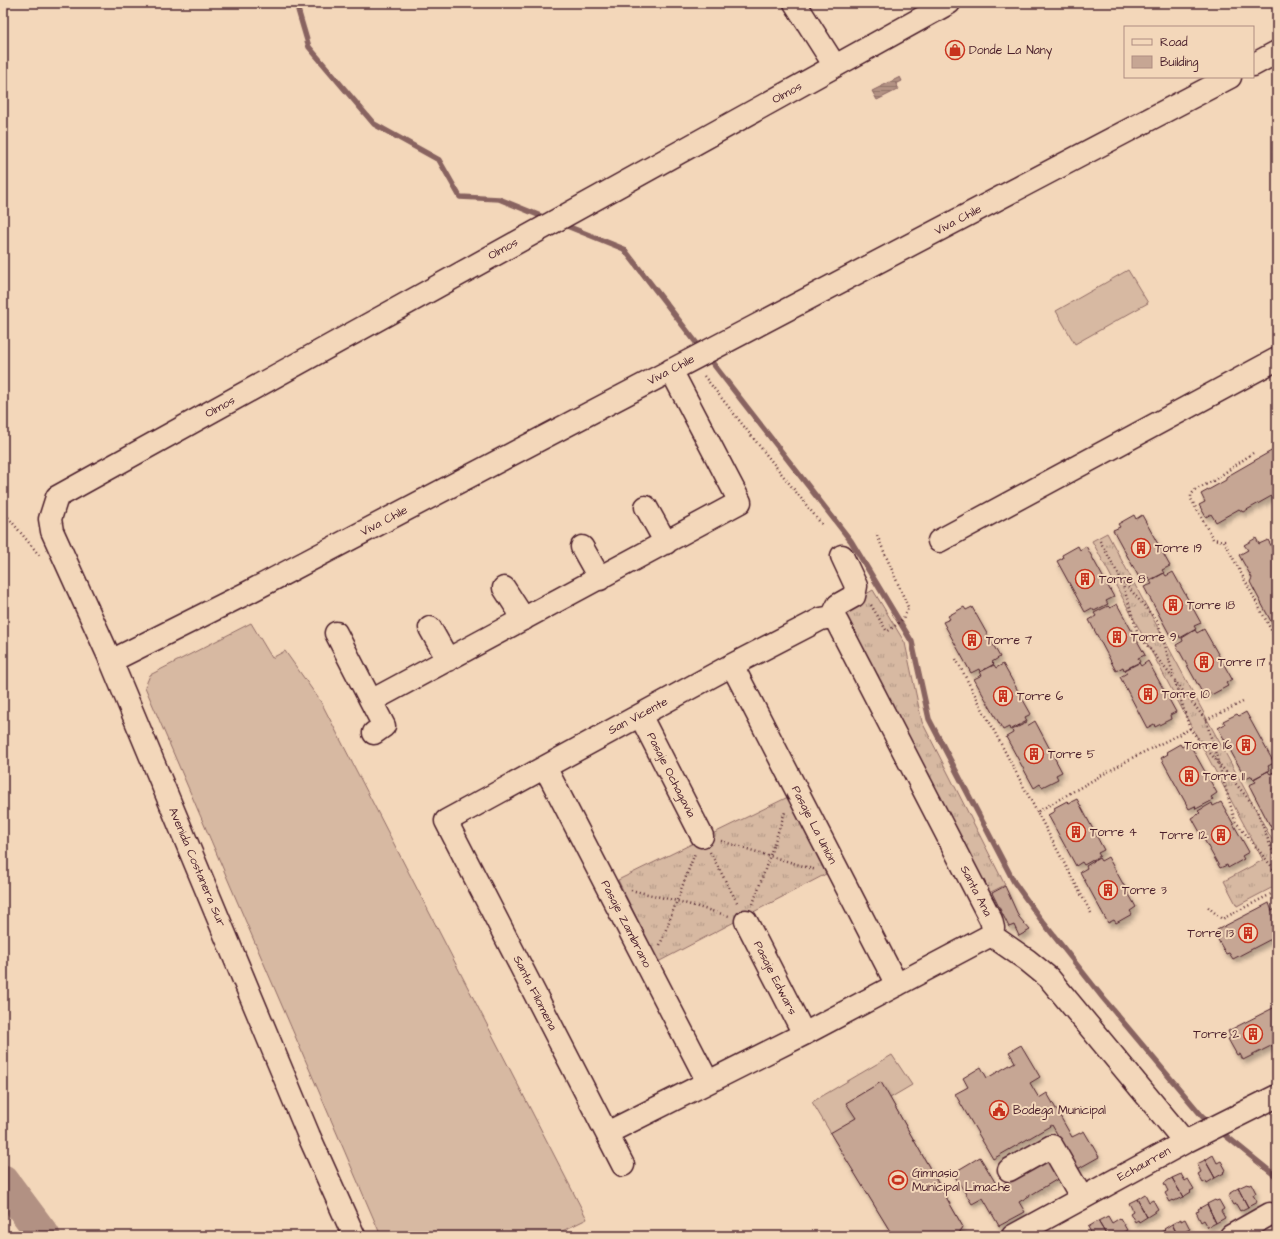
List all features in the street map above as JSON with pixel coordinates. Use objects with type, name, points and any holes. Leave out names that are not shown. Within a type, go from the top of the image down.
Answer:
[{"type":"street","points":[[796,3],[835,66]]},
{"type":"street","name":"Olmos","points":[[58,497],[949,3]]},
{"type":"street","points":[[1254,64],[1277,52]]},
{"type":"street","name":"Viva Chile","points":[[111,661],[249,592],[1228,78]]},
{"type":"street","points":[[939,541],[1277,359]]},
{"type":"street","points":[[371,701],[600,579],[740,502],[671,370]]},
{"type":"street","name":"Avenida Costanera Sur","points":[[58,497],[50,519],[52,531],[111,661],[308,1136],[354,1236]]},
{"type":"street","points":[[646,507],[666,543]]},
{"type":"street","points":[[582,547],[600,579]]},
{"type":"street","points":[[832,617],[838,605],[854,596],[856,591],[856,586],[842,556]]},
{"type":"street","points":[[504,588],[524,619]]},
{"type":"street","name":"San Vicente","points":[[446,821],[732,665],[821,618],[832,617]]},
{"type":"street","name":"Santa Ana","points":[[832,617],[837,622],[991,920],[993,928],[991,935]]},
{"type":"street","points":[[430,628],[448,660]]},
{"type":"street","points":[[336,633],[384,726],[374,733]]},
{"type":"street","name":"Pasaje La Unión","points":[[732,665],[897,985]]},
{"type":"street","name":"Pasaje Ochagavia","points":[[640,715],[702,836]]},
{"type":"street","name":"Pasaje Zambrano","points":[[545,767],[708,1082]]},
{"type":"street","name":"Santa Filomena","points":[[446,821],[623,1166]]},
{"type":"street","name":"Pasaje Edwars","points":[[746,921],[804,1034]]},
{"type":"street","points":[[607,1133],[804,1034],[991,935],[1050,978],[1184,1142]]},
{"type":"street","name":"Echaurren","points":[[1013,1236],[1184,1142],[1277,1096]]},
{"type":"street","points":[[1009,1170],[1052,1146],[1082,1198]]},
{"type":"street","points":[[1231,1236],[1270,1214]]},
{"type":"path","points":[[691,360],[823,526]]},
{"type":"path","points":[[1253,453],[1213,481],[1195,490],[1191,495],[1191,499],[1213,539],[1224,541],[1277,641]]},
{"type":"path","points":[[3,511],[39,555],[69,566]]},
{"type":"path","points":[[856,591],[864,593],[888,631],[893,628],[908,611],[908,606],[876,533]]},
{"type":"path","points":[[1100,541],[1121,579],[1138,634],[1206,720],[1235,821],[1277,874]]},
{"type":"path","points":[[1121,579],[1158,622],[1190,729],[1256,808],[1277,863]]},
{"type":"path","points":[[956,659],[1091,913]]},
{"type":"path","points":[[1206,720],[1245,700]]},
{"type":"path","points":[[1037,812],[1132,758],[1190,729]]},
{"type":"path","points":[[746,921],[794,787]]},
{"type":"path","points":[[702,836],[841,877]]},
{"type":"path","points":[[650,971],[702,836]]},
{"type":"path","points":[[702,836],[746,921]]},
{"type":"path","points":[[606,884],[677,901],[746,921]]},
{"type":"path","points":[[1208,907],[1222,919],[1277,891]]},
{"type":"green space","points":[[1128,270],[1148,303],[1075,344],[1056,311]]},
{"type":"green space","points":[[1107,533],[1277,849],[1277,885],[1237,906],[1224,881],[1263,860],[1092,541]]},
{"type":"green space","points":[[873,590],[905,643],[922,722],[1005,885],[987,894],[844,616],[849,604]]},
{"type":"green space","points":[[251,623],[272,658],[285,651],[321,702],[587,1219],[552,1236],[381,1236],[145,687],[150,675]]},
{"type":"green space","points":[[788,797],[826,874],[658,962],[618,880]]},
{"type":"green space","name":"Gimnasio Municipal Limache","points":[[892,1055],[912,1085],[890,1098],[963,1227],[957,1236],[893,1236],[812,1102]]},
{"type":"shaded area","points":[[900,77],[902,81],[896,84],[899,89],[877,100],[872,91]]},
{"type":"building","points":[[1273,450],[1277,452],[1277,493],[1243,512],[1239,509],[1216,522],[1211,514],[1206,517],[1199,505],[1205,502],[1201,494],[1226,480],[1226,477]]},
{"type":"building","name":"Torre 19","points":[[1134,515],[1136,519],[1142,515],[1170,566],[1162,570],[1164,573],[1150,580],[1148,577],[1141,581],[1113,530],[1120,527],[1118,524]]},
{"type":"building","points":[[1256,538],[1259,544],[1268,540],[1277,556],[1277,629],[1275,629],[1250,582],[1252,578],[1239,555],[1248,550],[1244,545]]},
{"type":"building","name":"Torre 8","points":[[1078,546],[1080,550],[1086,546],[1114,597],[1106,601],[1108,604],[1094,611],[1092,608],[1085,612],[1057,561],[1063,558],[1062,555]]},
{"type":"building","name":"Torre 18","points":[[1173,572],[1201,623],[1194,626],[1196,629],[1180,638],[1179,635],[1172,639],[1144,587],[1152,584],[1150,581],[1164,573],[1166,576]]},
{"type":"building","name":"Torre 9","points":[[1117,604],[1145,655],[1138,658],[1140,662],[1124,670],[1123,667],[1116,671],[1089,620],[1096,616],[1094,613],[1108,606],[1110,608]]},
{"type":"building","name":"Torre 7","points":[[964,607],[966,610],[972,607],[1000,657],[992,662],[994,664],[980,672],[979,669],[971,673],[943,622],[950,619],[948,616]]},
{"type":"building","name":"Torre 17","points":[[1204,629],[1232,679],[1226,683],[1228,686],[1211,695],[1210,692],[1204,696],[1176,645],[1183,641],[1182,638],[1195,630],[1197,633]]},
{"type":"building","name":"Torre 10","points":[[1148,661],[1176,712],[1170,715],[1171,719],[1155,727],[1154,724],[1147,728],[1120,677],[1127,673],[1125,670],[1139,663],[1141,666]]},
{"type":"building","name":"Torre 6","points":[[1003,664],[1031,714],[1025,717],[1027,721],[1010,730],[1009,727],[1003,730],[974,679],[982,675],[980,672],[994,665],[996,668]]},
{"type":"building","name":"Torre 16","points":[[1246,712],[1274,763],[1268,766],[1270,770],[1253,779],[1252,776],[1246,779],[1218,728],[1225,724],[1223,721],[1237,714],[1239,716]]},
{"type":"building","name":"Torre 5","points":[[1035,721],[1062,772],[1056,775],[1058,779],[1042,787],[1040,784],[1034,788],[1006,737],[1013,733],[1012,730],[1026,723],[1027,726]]},
{"type":"building","name":"Torre 11","points":[[1189,743],[1217,793],[1211,797],[1213,800],[1196,809],[1195,806],[1189,809],[1161,758],[1168,754],[1166,752],[1180,744],[1182,747]]},
{"type":"building","points":[[1277,770],[1276,837],[1249,785],[1256,782],[1254,779],[1268,771],[1270,774]]},
{"type":"building","name":"Torre 4","points":[[1077,799],[1104,850],[1098,853],[1100,856],[1084,865],[1082,862],[1076,866],[1048,815],[1055,811],[1054,808],[1067,801],[1069,803]]},
{"type":"building","name":"Torre 12","points":[[1221,802],[1249,852],[1242,856],[1244,859],[1228,868],[1227,865],[1220,868],[1192,818],[1200,813],[1198,811],[1212,803],[1213,806]]},
{"type":"building","name":"Torre 3","points":[[1108,857],[1136,907],[1130,911],[1132,914],[1116,923],[1114,920],[1108,923],[1080,872],[1087,868],[1086,866],[1099,858],[1101,861]]},
{"type":"building","points":[[1005,886],[1019,917],[1030,930],[1019,936],[1014,925],[1009,927],[992,893]]},
{"type":"building","name":"Torre 13","points":[[1269,903],[1272,911],[1275,909],[1277,913],[1277,936],[1233,959],[1229,953],[1226,954],[1217,938],[1220,937],[1217,930]]},
{"type":"building","name":"Torre 2","points":[[1277,1006],[1277,1043],[1243,1060],[1240,1054],[1237,1055],[1228,1039],[1231,1038],[1228,1031]]},
{"type":"building","points":[[1021,1045],[1040,1077],[1030,1083],[1039,1098],[1047,1093],[1072,1137],[1084,1131],[1099,1157],[1074,1171],[1061,1141],[1052,1125],[993,1159],[955,1094],[968,1087],[963,1078],[981,1067],[987,1078],[1015,1062],[1009,1052]]},
{"type":"building","name":"Gimnasio Municipal Limache","points":[[881,1082],[963,1227],[957,1236],[893,1236],[830,1133],[856,1118],[846,1103]]},
{"type":"building","points":[[1213,1155],[1217,1163],[1221,1161],[1226,1170],[1223,1172],[1224,1173],[1215,1178],[1205,1160]]},
{"type":"building","points":[[980,1157],[998,1187],[1050,1157],[1061,1177],[1019,1202],[1025,1212],[999,1226],[983,1198],[972,1204],[953,1173]]},
{"type":"building","points":[[1205,1160],[1215,1178],[1207,1183],[1206,1181],[1203,1183],[1198,1174],[1201,1172],[1197,1164]]},
{"type":"building","points":[[1181,1174],[1185,1181],[1188,1179],[1194,1189],[1183,1197],[1172,1178]]},
{"type":"building","points":[[1172,1178],[1183,1197],[1170,1202],[1165,1193],[1168,1191],[1164,1183]]},
{"type":"building","points":[[1251,1183],[1256,1193],[1253,1195],[1257,1202],[1248,1207],[1238,1188]]},
{"type":"building","points":[[1238,1188],[1248,1207],[1240,1211],[1236,1204],[1233,1205],[1228,1196]]},
{"type":"building","points":[[1145,1194],[1149,1202],[1153,1200],[1158,1209],[1147,1217],[1137,1199]]},
{"type":"building","points":[[1137,1199],[1147,1217],[1139,1222],[1138,1220],[1135,1222],[1130,1213],[1133,1211],[1129,1203]]},
{"type":"building","points":[[1215,1200],[1219,1200],[1224,1209],[1221,1211],[1225,1218],[1216,1223],[1207,1204]]},
{"type":"building","points":[[1207,1204],[1216,1223],[1208,1227],[1204,1220],[1201,1222],[1196,1212],[1199,1211],[1198,1209]]},
{"type":"building","points":[[1108,1216],[1112,1223],[1120,1218],[1127,1230],[1116,1236],[1114,1232],[1107,1236],[1098,1221]]},
{"type":"building","points":[[1181,1219],[1181,1221],[1185,1219],[1190,1229],[1186,1231],[1189,1236],[1178,1236],[1172,1224]]},
{"type":"building","points":[[1098,1221],[1107,1236],[1089,1236],[1092,1234],[1088,1227]]},
{"type":"building","points":[[1172,1224],[1178,1236],[1163,1236],[1161,1232]]},
{"type":"waterway","points":[[296,3],[309,47],[374,124],[439,160],[460,197],[499,199],[548,219]]},
{"type":"waterway","points":[[562,224],[624,249],[698,345]]},
{"type":"waterway","points":[[711,361],[851,541],[912,642],[929,719],[1014,882],[1039,917],[1103,998],[1202,1116],[1212,1124]]},
{"type":"waterway","points":[[1220,1131],[1277,1177]]},
{"type":"waterway","points":[[3,1181],[44,1236]]},
{"type":"place","name":"Donde La Nany","points":[[955,50]]},
{"type":"place","name":"Torre 19","points":[[1141,548]]},
{"type":"place","name":"Torre 8","points":[[1085,579]]},
{"type":"place","name":"Torre 18","points":[[1173,605]]},
{"type":"place","name":"Torre 9","points":[[1117,637]]},
{"type":"place","name":"Torre 7","points":[[972,640]]},
{"type":"place","name":"Torre 17","points":[[1204,662]]},
{"type":"place","name":"Torre 10","points":[[1148,694]]},
{"type":"place","name":"Torre 6","points":[[1003,696]]},
{"type":"place","name":"Torre 16","points":[[1246,745]]},
{"type":"place","name":"Torre 5","points":[[1034,754]]},
{"type":"place","name":"Torre 11","points":[[1189,776]]},
{"type":"place","name":"Torre 4","points":[[1076,832]]},
{"type":"place","name":"Torre 12","points":[[1221,835]]},
{"type":"place","name":"Torre 3","points":[[1108,890]]},
{"type":"place","name":"Torre 13","points":[[1248,933]]},
{"type":"place","name":"Torre 2","points":[[1253,1034]]},
{"type":"place","name":"Bodega Municipal","points":[[999,1110]]},
{"type":"place","name":"Gimnasio Municipal Limache","points":[[898,1180]]}]
